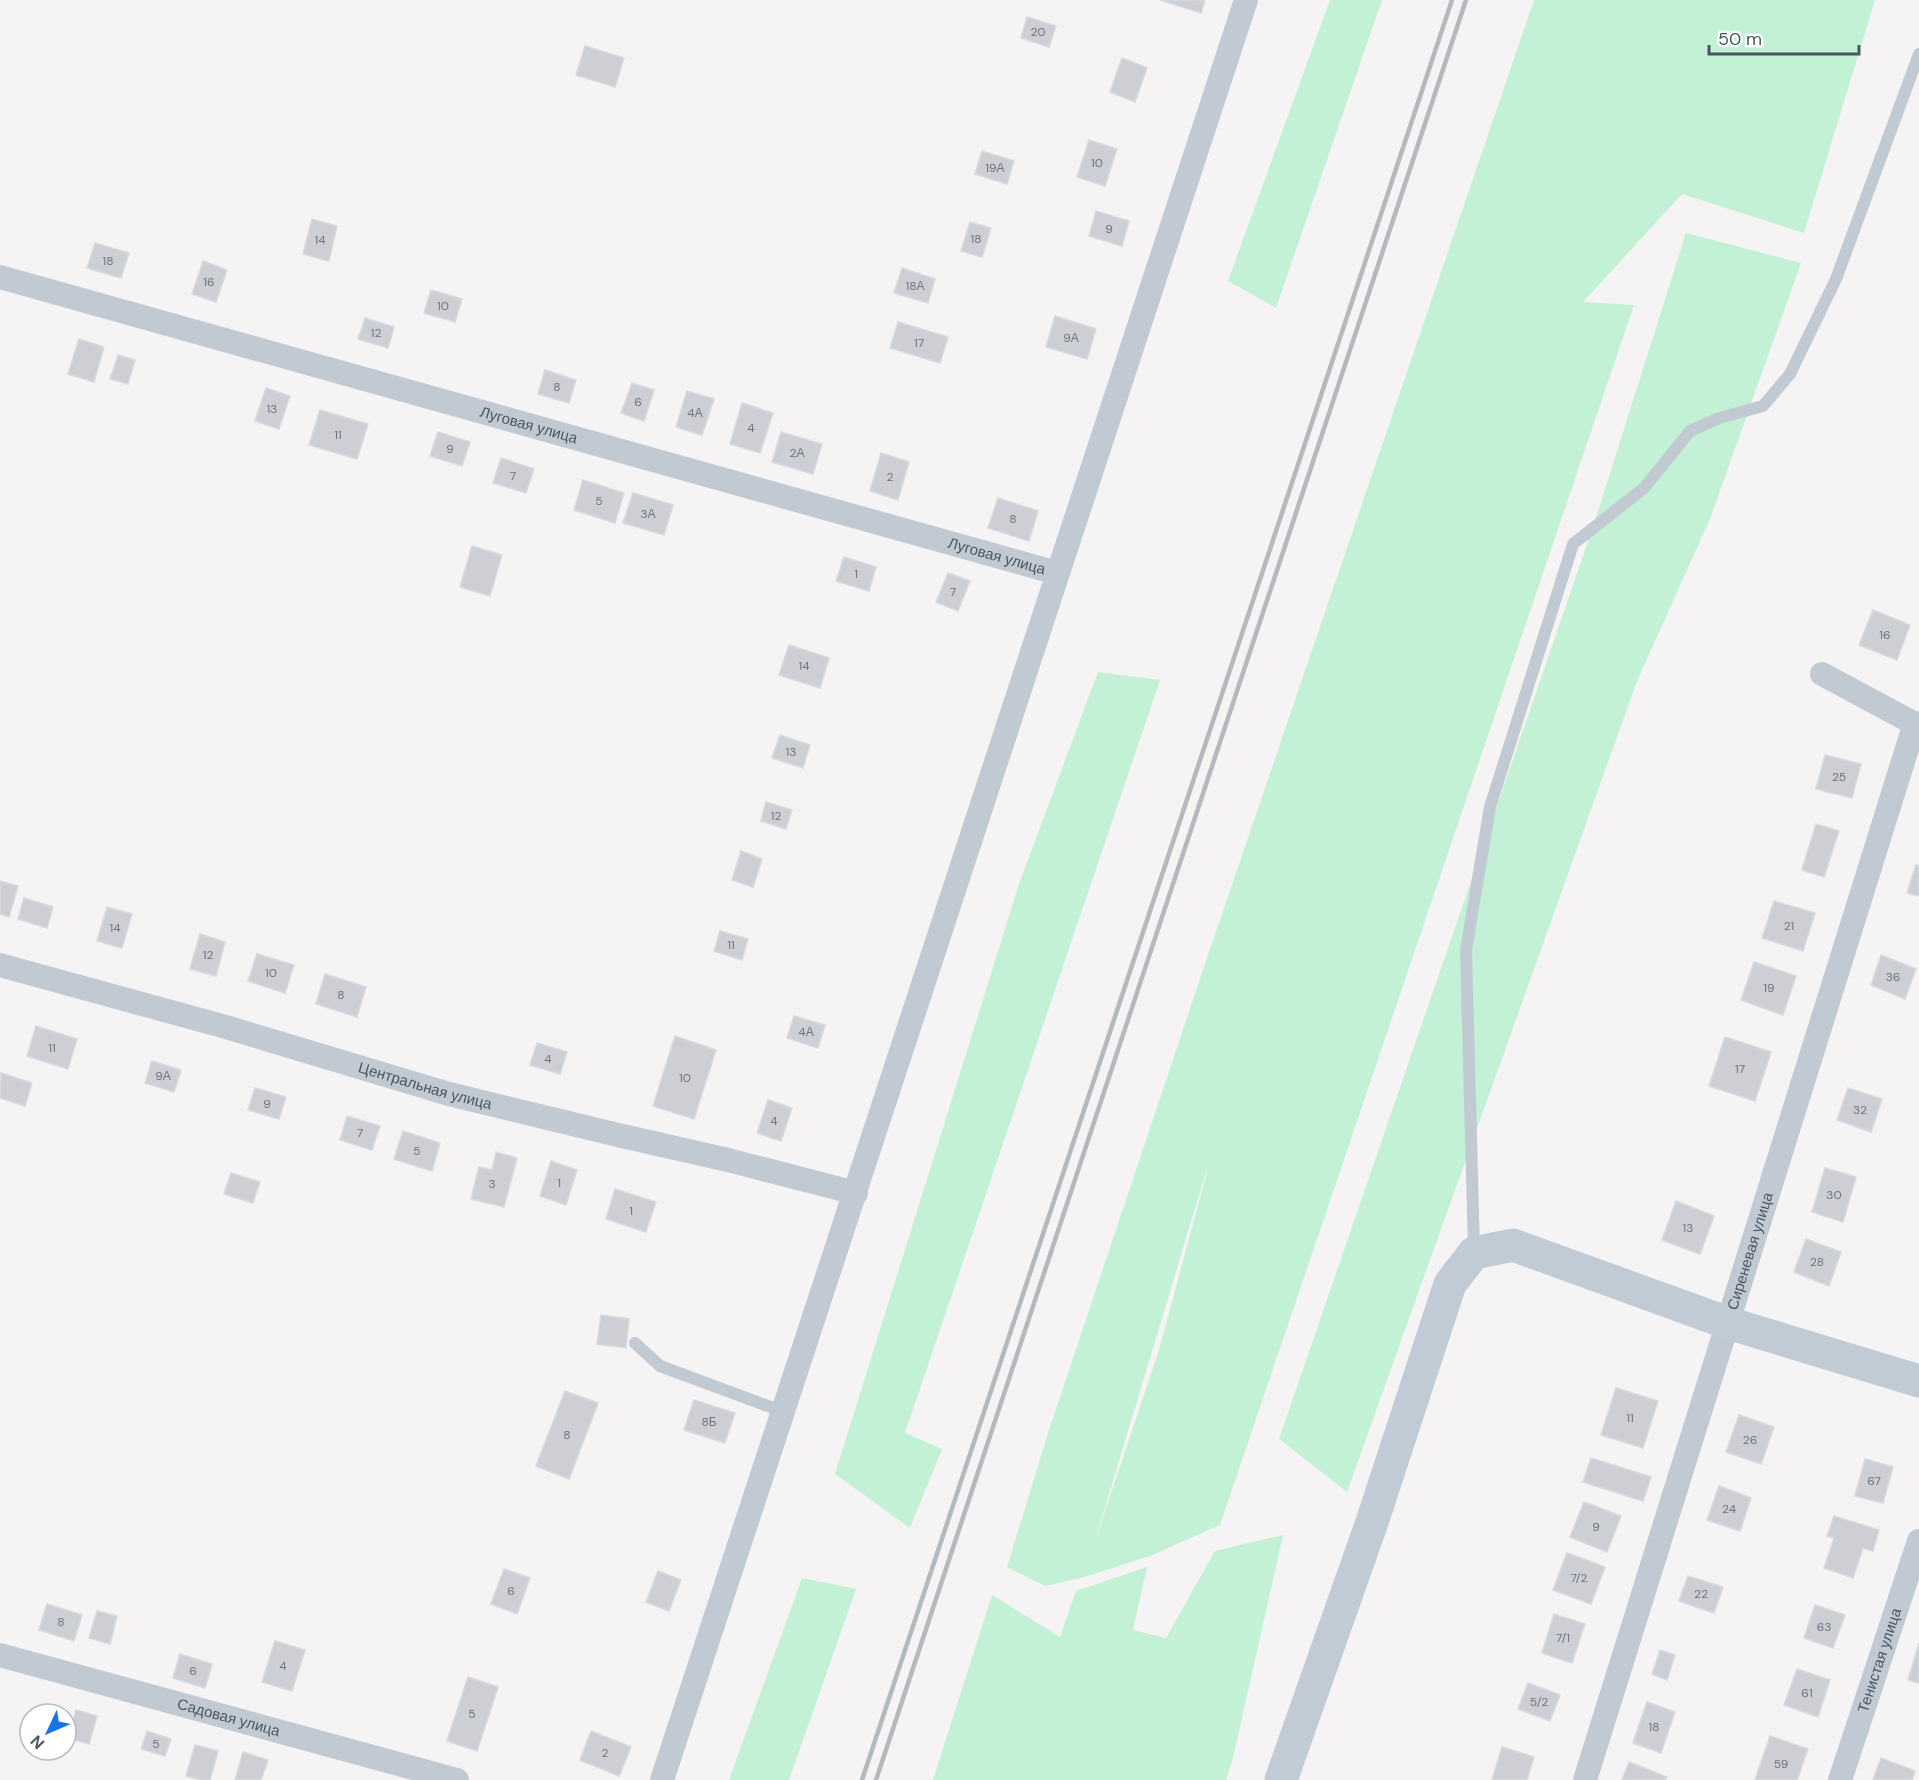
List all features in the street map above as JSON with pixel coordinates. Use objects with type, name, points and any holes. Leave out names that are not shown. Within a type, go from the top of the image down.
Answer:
[{"type":"street","points":[[662,1780],[1246,0]]},
{"type":"street","name":"Луговая улица","points":[[0,278],[1057,573]]},
{"type":"street","points":[[1822,674],[1916,725]]},
{"type":"street","name":"Сиреневая улица","points":[[1585,1780],[1916,725]]},
{"type":"street","name":"Центральная улица","points":[[0,965],[226,1028],[449,1094],[618,1136],[728,1160],[856,1193]]},
{"type":"street","points":[[1281,1780],[1372,1522],[1450,1284],[1474,1253],[1513,1245],[1728,1323],[1912,1379]]},
{"type":"street","name":"Тенистая улица","points":[[1840,1780],[1919,1541]]},
{"type":"street","name":"Садовая улица","points":[[0,1654],[457,1780]]},
{"type":"lane","points":[[1474,1253],[1466,950],[1490,807],[1573,544],[1644,488],[1690,431],[1719,418],[1763,406],[1790,374],[1836,279],[1919,54]]},
{"type":"lane","points":[[635,1343],[660,1366],[784,1412]]},
{"type":"green space","points":[[1330,0],[1382,0],[1276,308],[1228,281]]},
{"type":"green space","points":[[1534,0],[1875,0],[1804,233],[1682,194],[1583,302],[1634,305],[1220,1525],[1150,1556],[1084,1577],[1045,1586],[1007,1567],[1050,1427],[1207,958]],"holes":[[[1207,1172],[1159,1350],[1094,1544]]]},
{"type":"green space","points":[[1686,233],[1801,263],[1710,519],[1637,681],[1347,1492],[1279,1439],[1593,527]]},
{"type":"green space","points":[[1098,672],[1160,680],[905,1433],[942,1449],[910,1528],[835,1474],[1019,884]]},
{"type":"green space","points":[[1283,1535],[1233,1758],[1226,1780],[933,1780],[992,1595],[1060,1637],[1076,1591],[1147,1567],[1133,1630],[1166,1638],[1215,1551]]},
{"type":"green space","points":[[802,1578],[856,1589],[789,1780],[729,1780]]},
{"type":"building","points":[[1160,0],[1205,0],[1201,13]]},
{"type":"building","points":[[1027,17],[1056,26],[1049,47],[1021,38]]},
{"type":"building","points":[[585,46],[624,58],[615,87],[576,75]]},
{"type":"building","points":[[1122,58],[1147,68],[1135,102],[1110,92]]},
{"type":"building","points":[[1089,140],[1117,149],[1105,186],[1077,177]]},
{"type":"building","points":[[982,151],[1014,161],[1007,184],[975,174]]},
{"type":"building","points":[[1096,211],[1129,221],[1122,246],[1089,236]]},
{"type":"building","points":[[312,219],[337,226],[329,261],[303,254]]},
{"type":"building","points":[[970,222],[991,228],[982,257],[961,251]]},
{"type":"building","points":[[95,243],[129,253],[121,278],[87,268]]},
{"type":"building","points":[[203,261],[227,270],[216,302],[192,294]]},
{"type":"building","points":[[902,268],[935,279],[928,303],[894,293]]},
{"type":"building","points":[[431,290],[462,299],[455,322],[424,313]]},
{"type":"building","points":[[1055,316],[1096,329],[1087,359],[1046,347]]},
{"type":"building","points":[[365,318],[394,327],[388,348],[358,339]]},
{"type":"building","points":[[898,322],[948,337],[940,363],[890,348]]},
{"type":"building","points":[[79,339],[104,347],[94,382],[68,374]]},
{"type":"building","points":[[118,355],[135,360],[128,384],[110,379]]},
{"type":"building","points":[[545,370],[576,380],[569,403],[538,394]]},
{"type":"building","points":[[632,383],[654,390],[644,421],[621,413]]},
{"type":"building","points":[[266,388],[290,396],[279,429],[255,421]]},
{"type":"building","points":[[687,391],[714,399],[702,435],[676,427]]},
{"type":"building","points":[[742,403],[773,413],[760,453],[730,444]]},
{"type":"building","points":[[320,410],[368,424],[357,459],[309,445]]},
{"type":"building","points":[[438,432],[470,442],[462,466],[430,456]]},
{"type":"building","points":[[781,432],[822,444],[813,474],[772,462]]},
{"type":"building","points":[[881,453],[909,462],[898,500],[870,491]]},
{"type":"building","points":[[501,458],[534,469],[526,493],[493,483]]},
{"type":"building","points":[[583,480],[624,493],[615,523],[574,510]]},
{"type":"building","points":[[633,493],[673,505],[664,535],[623,523]]},
{"type":"building","points":[[998,498],[1038,511],[1029,541],[988,528]]},
{"type":"building","points":[[472,546],[502,555],[490,596],[460,587]]},
{"type":"building","points":[[844,557],[876,567],[869,591],[836,581]]},
{"type":"building","points":[[948,573],[970,581],[958,611],[936,602]]},
{"type":"building","points":[[1873,610],[1910,625],[1897,660],[1859,645]]},
{"type":"building","points":[[789,645],[829,658],[820,688],[779,675]]},
{"type":"building","points":[[780,735],[810,745],[803,768],[772,758]]},
{"type":"building","points":[[1825,755],[1861,764],[1852,798],[1816,789]]},
{"type":"building","points":[[766,802],[792,810],[786,829],[761,821]]},
{"type":"building","points":[[1816,824],[1839,831],[1824,877],[1802,870]]},
{"type":"building","points":[[741,851],[762,859],[753,887],[732,880]]},
{"type":"building","points":[[1916,865],[1919,866],[1919,896],[1907,893]]},
{"type":"building","points":[[0,881],[18,886],[9,917],[0,914]]},
{"type":"building","points":[[24,898],[53,907],[47,928],[18,919]]},
{"type":"building","points":[[1774,901],[1815,913],[1803,951],[1762,938]]},
{"type":"building","points":[[107,907],[132,914],[122,948],[97,941]]},
{"type":"building","points":[[720,931],[748,939],[742,960],[714,951]]},
{"type":"building","points":[[200,934],[225,942],[216,976],[190,969]]},
{"type":"building","points":[[257,954],[294,965],[285,993],[248,981]]},
{"type":"building","points":[[1881,955],[1916,969],[1905,999],[1871,985]]},
{"type":"building","points":[[1754,962],[1796,976],[1783,1015],[1741,1000]]},
{"type":"building","points":[[325,974],[366,987],[357,1017],[316,1004]]},
{"type":"building","points":[[794,1016],[825,1025],[818,1048],[787,1038]]},
{"type":"building","points":[[36,1026],[77,1039],[68,1069],[27,1056]]},
{"type":"building","points":[[675,1036],[716,1050],[694,1119],[653,1106]]},
{"type":"building","points":[[1725,1037],[1771,1052],[1755,1101],[1709,1086]]},
{"type":"building","points":[[537,1043],[567,1052],[560,1074],[530,1065]]},
{"type":"building","points":[[152,1061],[181,1070],[174,1092],[145,1083]]},
{"type":"building","points":[[1,1073],[32,1083],[25,1106],[0,1098]]},
{"type":"building","points":[[255,1088],[286,1097],[279,1119],[248,1110]]},
{"type":"building","points":[[1848,1088],[1882,1099],[1871,1132],[1837,1120]]},
{"type":"building","points":[[768,1100],[792,1108],[781,1141],[757,1133]]},
{"type":"building","points":[[347,1116],[380,1126],[372,1150],[340,1140]]},
{"type":"building","points":[[403,1131],[440,1143],[432,1171],[394,1159]]},
{"type":"building","points":[[496,1152],[517,1158],[504,1207],[471,1199],[479,1167],[492,1170]]},
{"type":"building","points":[[551,1161],[577,1170],[566,1205],[540,1196]]},
{"type":"building","points":[[1825,1168],[1856,1177],[1843,1222],[1812,1212]]},
{"type":"building","points":[[231,1173],[260,1182],[253,1203],[224,1194]]},
{"type":"building","points":[[615,1189],[656,1202],[646,1232],[606,1219]]},
{"type":"building","points":[[1676,1201],[1714,1216],[1700,1254],[1662,1240]]},
{"type":"building","points":[[1806,1239],[1841,1252],[1829,1286],[1794,1272]]},
{"type":"building","points":[[601,1315],[629,1319],[626,1348],[597,1344]]},
{"type":"building","points":[[1616,1388],[1658,1401],[1643,1448],[1601,1435]]},
{"type":"building","points":[[565,1391],[598,1403],[569,1479],[536,1466]]},
{"type":"building","points":[[694,1400],[735,1413],[725,1443],[684,1430]]},
{"type":"building","points":[[1739,1415],[1774,1427],[1761,1464],[1726,1452]]},
{"type":"building","points":[[1591,1458],[1651,1477],[1643,1501],[1583,1482]]},
{"type":"building","points":[[1865,1459],[1893,1467],[1883,1503],[1855,1496]]},
{"type":"building","points":[[1719,1486],[1751,1498],[1740,1531],[1707,1520]]},
{"type":"building","points":[[1584,1502],[1621,1516],[1607,1552],[1570,1537]]},
{"type":"building","points":[[1834,1516],[1879,1530],[1873,1551],[1863,1548],[1853,1578],[1824,1568],[1834,1538],[1827,1536]]},
{"type":"building","points":[[1567,1553],[1605,1567],[1591,1604],[1553,1590]]},
{"type":"building","points":[[504,1569],[530,1578],[517,1614],[491,1604]]},
{"type":"building","points":[[658,1571],[681,1580],[669,1611],[646,1602]]},
{"type":"building","points":[[1688,1576],[1723,1587],[1714,1613],[1679,1601]]},
{"type":"building","points":[[47,1604],[82,1615],[74,1641],[39,1630]]},
{"type":"building","points":[[1815,1605],[1845,1615],[1833,1648],[1804,1638]]},
{"type":"building","points":[[97,1611],[117,1616],[110,1644],[89,1638]]},
{"type":"building","points":[[1554,1614],[1585,1624],[1572,1663],[1542,1653]]},
{"type":"building","points":[[275,1641],[305,1650],[292,1691],[262,1682]]},
{"type":"building","points":[[1919,1643],[1919,1683],[1908,1680]]},
{"type":"building","points":[[1660,1650],[1675,1655],[1667,1680],[1652,1674]]},
{"type":"building","points":[[180,1654],[212,1664],[205,1688],[173,1678]]},
{"type":"building","points":[[1797,1669],[1830,1680],[1818,1717],[1784,1705]]},
{"type":"building","points":[[468,1677],[498,1687],[477,1751],[447,1741]]},
{"type":"building","points":[[1528,1683],[1560,1695],[1550,1721],[1518,1709]]},
{"type":"building","points":[[1647,1702],[1675,1712],[1661,1753],[1633,1743]]},
{"type":"building","points":[[78,1711],[97,1716],[89,1744],[78,1741]]},
{"type":"building","points":[[147,1731],[171,1739],[165,1756],[141,1749]]},
{"type":"building","points":[[591,1731],[631,1747],[619,1776],[580,1760]]},
{"type":"building","points":[[1770,1736],[1808,1749],[1797,1780],[1755,1780]]},
{"type":"building","points":[[195,1745],[218,1751],[210,1780],[186,1776]]},
{"type":"building","points":[[1502,1747],[1534,1757],[1527,1780],[1492,1780]]},
{"type":"building","points":[[243,1752],[268,1760],[261,1780],[235,1780]]},
{"type":"building","points":[[1881,1758],[1915,1771],[1912,1780],[1873,1780]]},
{"type":"building","points":[[1629,1762],[1667,1777],[1665,1780],[1622,1780]]},
{"type":"railway","points":[[862,1780],[1452,0]]},
{"type":"railway","points":[[876,1780],[1466,0]]}]
